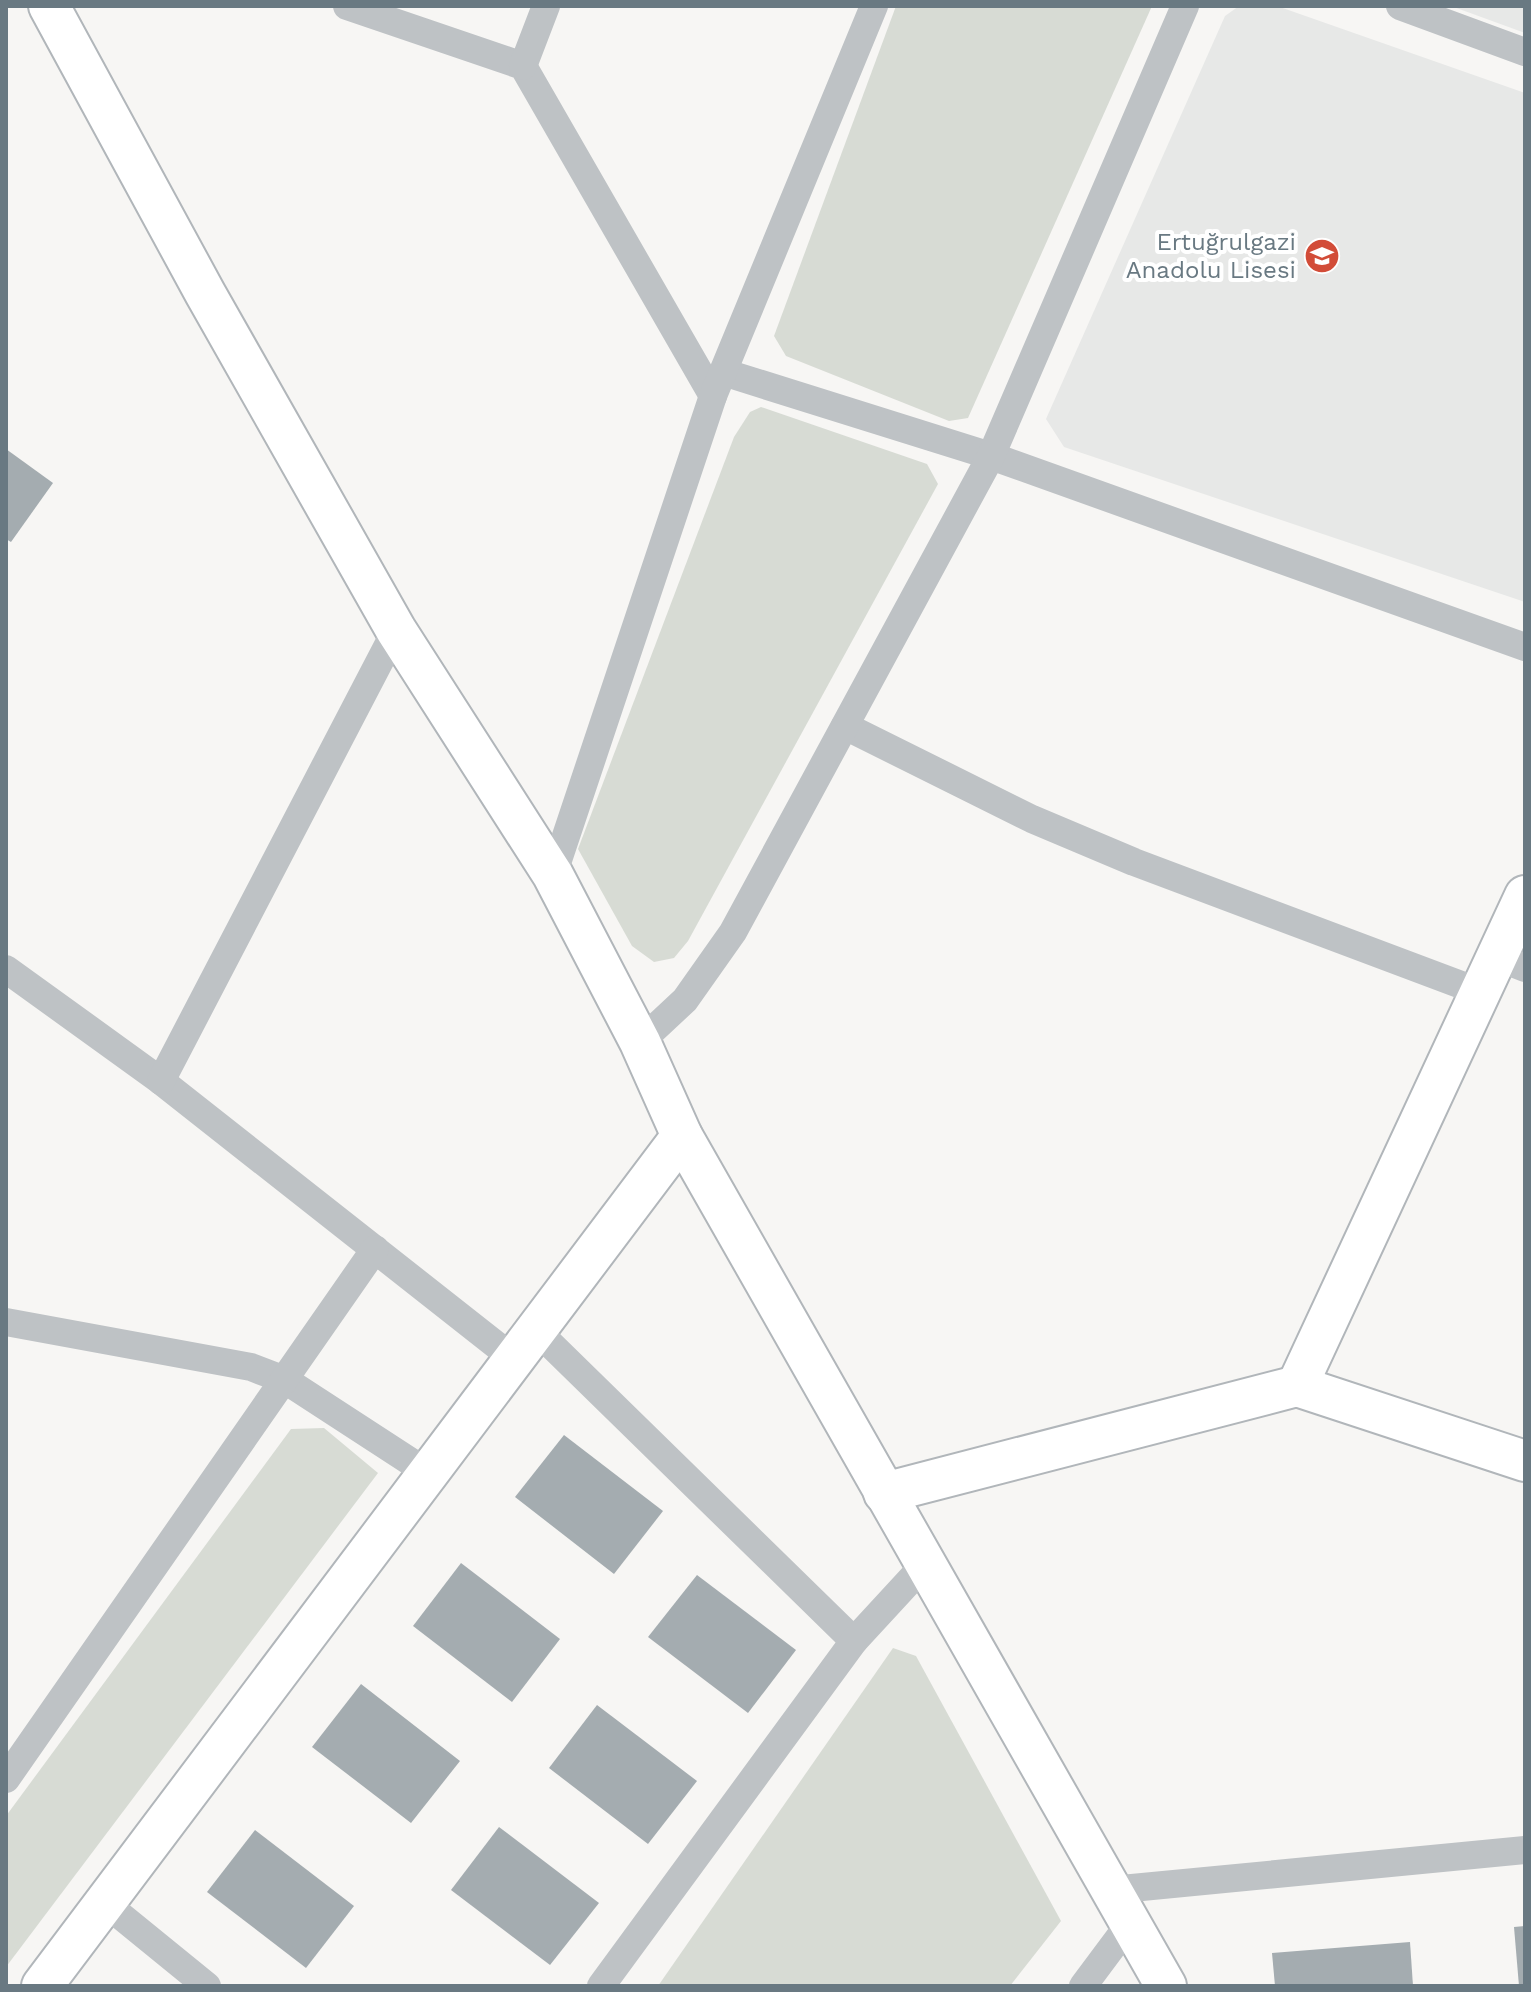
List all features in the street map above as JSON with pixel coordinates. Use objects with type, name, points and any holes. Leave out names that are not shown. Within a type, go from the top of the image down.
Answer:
[{"type":"street","points":[[49,6],[205,293],[396,630],[553,875],[640,1042],[682,1136],[1166,1986]]},
{"type":"street","points":[[347,6],[523,66],[718,384],[991,456],[1525,647]]},
{"type":"street","points":[[523,66],[546,6]]},
{"type":"street","points":[[553,875],[718,384],[874,6]]},
{"type":"street","points":[[640,1042],[685,1000],[733,932],[991,456],[1185,6]]},
{"type":"street","points":[[1400,6],[1525,52]]},
{"type":"street","points":[[161,1081],[396,630]]},
{"type":"street","points":[[845,726],[1047,826],[1480,992]]},
{"type":"street","points":[[1297,1386],[1480,992],[1511,962],[1525,896]]},
{"type":"street","points":[[6,969],[161,1081],[375,1249],[525,1344],[854,1641]]},
{"type":"street","points":[[42,1986],[682,1136]]},
{"type":"street","points":[[6,1779],[375,1249]]},
{"type":"street","points":[[6,1322],[222,1359],[285,1380],[428,1473]]},
{"type":"street","points":[[884,1493],[1297,1386],[1525,1461]]},
{"type":"street","points":[[601,1986],[854,1641],[925,1564]]},
{"type":"street","points":[[1120,1906],[1525,1850]]},
{"type":"street","points":[[105,1903],[207,1986]]},
{"type":"street","points":[[1083,1986],[1120,1906]]},
{"type":"shaded area","points":[[896,6],[1152,6],[968,418],[949,421],[786,356],[774,336]]},
{"type":"shaded area","name":"Ertuğrulgazi Anadolu Lisesi","points":[[1239,6],[1277,6],[1525,93],[1525,602],[1064,447],[1046,419],[1225,16]]},
{"type":"shaded area","points":[[1451,6],[1525,6],[1525,33]]},
{"type":"shaded area","points":[[761,407],[927,464],[938,484],[688,941],[674,958],[654,962],[632,946],[578,849],[734,437],[750,412]]},
{"type":"shaded area","points":[[324,1428],[378,1473],[6,1967],[6,1816],[291,1429]]},
{"type":"shaded area","points":[[893,1648],[916,1656],[1061,1921],[1010,1986],[658,1986]]},
{"type":"building","points":[[6,449],[53,483],[11,542],[6,539]]},
{"type":"building","points":[[564,1435],[663,1511],[614,1574],[515,1497]]},
{"type":"building","points":[[461,1563],[560,1639],[512,1702],[413,1626]]},
{"type":"building","points":[[697,1575],[796,1650],[748,1713],[648,1637]]},
{"type":"building","points":[[361,1684],[460,1761],[411,1823],[312,1747]]},
{"type":"building","points":[[597,1705],[697,1781],[648,1844],[549,1768]]},
{"type":"building","points":[[499,1827],[599,1903],[550,1965],[451,1890]]},
{"type":"building","points":[[255,1830],[354,1906],[306,1968],[207,1892]]},
{"type":"building","points":[[1525,1926],[1525,1986],[1519,1986],[1514,1927]]},
{"type":"building","points":[[1410,1942],[1413,1986],[1275,1986],[1272,1953]]},
{"type":"place","name":"Ertuğrulgazi Anadolu Lisesi","points":[[1322,256]]}]
